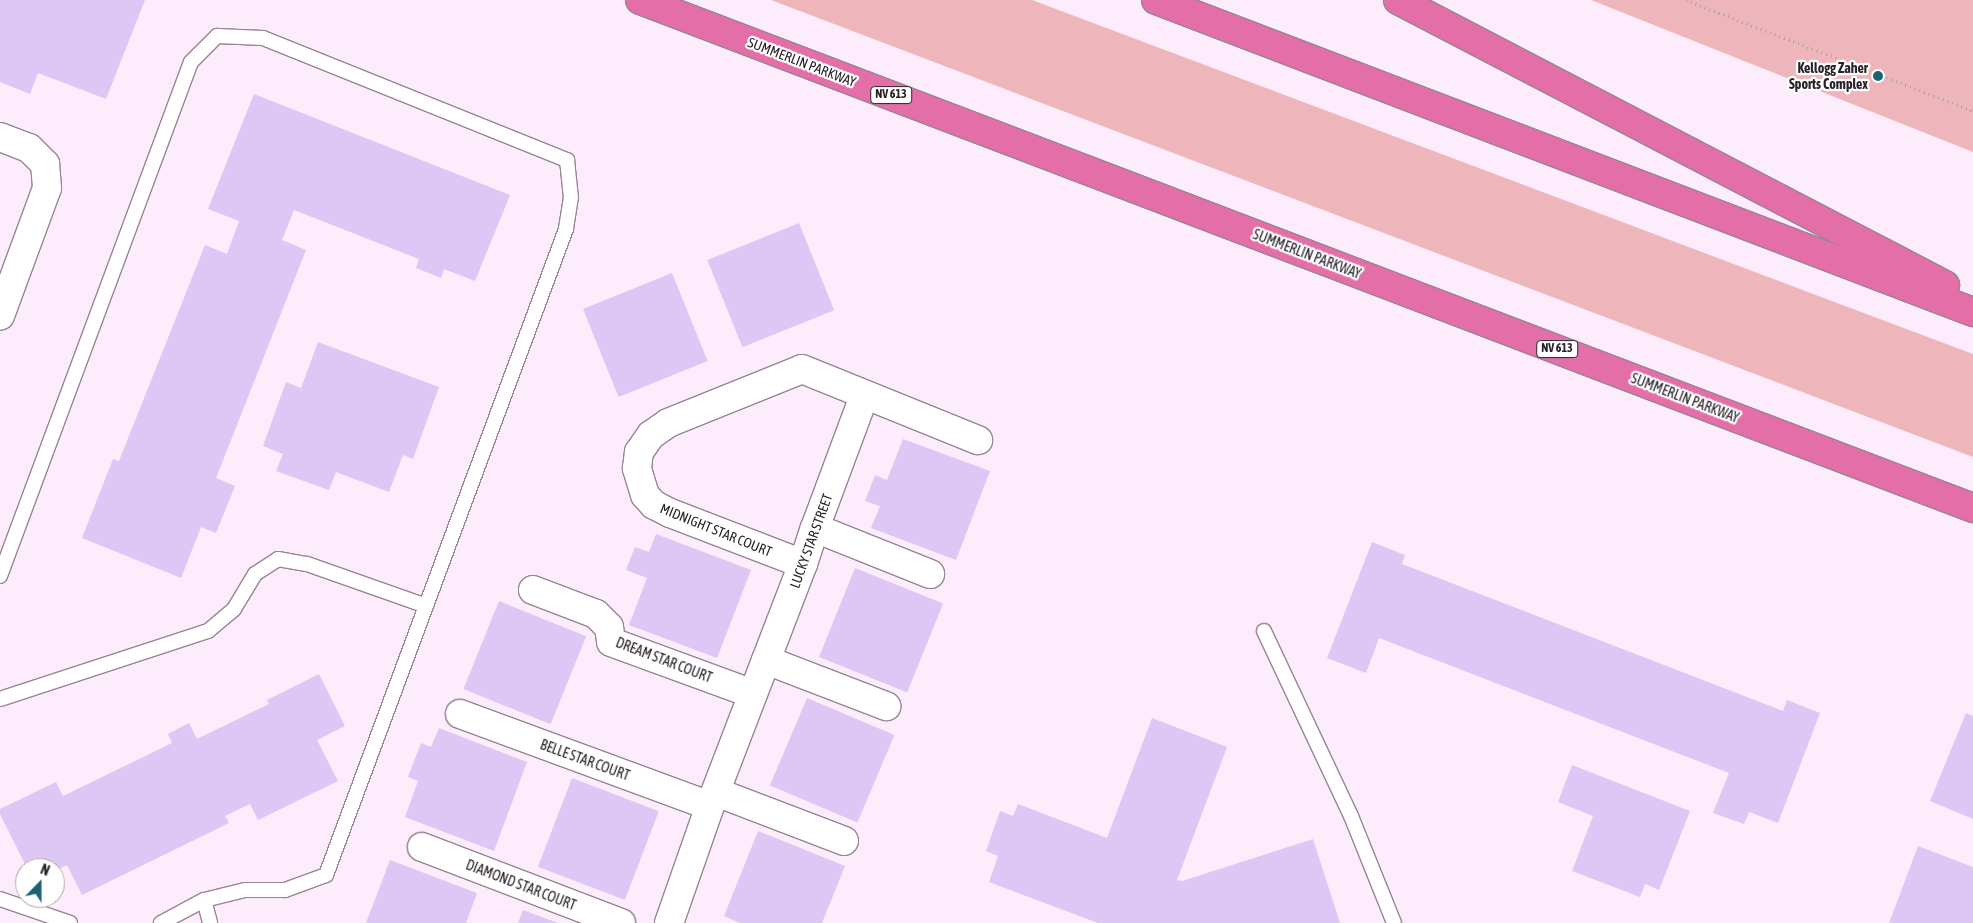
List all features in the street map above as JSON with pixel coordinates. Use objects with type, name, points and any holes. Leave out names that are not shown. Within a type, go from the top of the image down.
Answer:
[{"type":"highway","name":"SUMMERLIN PARKWAY","points":[[640,0],[1973,508]]},
{"type":"highway","points":[[1156,0],[1973,312]]},
{"type":"highway","points":[[1398,0],[1973,300]]},
{"type":"street","points":[[0,137],[29,148],[45,164],[47,188],[0,316]]},
{"type":"street","name":"MIDNIGHT STAR COURT","points":[[803,564],[670,514],[654,505],[645,495],[640,480],[637,468],[638,452],[651,435],[668,423],[802,369],[864,396]]},
{"type":"street","points":[[864,396],[978,440]]},
{"type":"street","name":"LUCKY STAR STREET","points":[[669,923],[713,799],[803,564],[814,528],[864,396]]},
{"type":"street","points":[[814,528],[930,574]]},
{"type":"street","name":"DREAM STAR COURT","points":[[533,590],[596,614],[609,627],[611,642],[753,694]]},
{"type":"street","points":[[766,660],[886,706]]},
{"type":"street","name":"BELLE STAR COURT","points":[[460,714],[844,842]]},
{"type":"street","name":"DIAMOND STAR COURT","points":[[422,847],[621,923]]},
{"type":"lane","points":[[0,576],[191,62],[217,36],[263,38],[568,160],[571,197],[566,229],[326,875],[285,890],[245,890],[204,900],[161,923]]},
{"type":"lane","points":[[0,699],[208,631],[234,609],[254,574],[278,558],[307,564],[426,606]]},
{"type":"lane","points":[[1264,630],[1351,816],[1394,923]]},
{"type":"lane","points":[[0,899],[70,923]]},
{"type":"lane","points":[[204,900],[210,923]]},
{"type":"path","points":[[1686,0],[1973,111]]},
{"type":"shaded area","points":[[771,0],[1032,0],[1973,354],[1973,457]]},
{"type":"shaded area","name":"Kellogg Zaher Sports Complex","points":[[1591,0],[1973,0],[1973,152]]},
{"type":"building","points":[[0,0],[145,0],[106,99],[38,73],[30,94],[0,82]]},
{"type":"building","points":[[254,94],[510,195],[475,281],[444,269],[441,278],[416,268],[419,259],[294,210],[282,240],[306,250],[216,478],[235,486],[216,533],[201,527],[181,578],[82,538],[113,459],[119,461],[205,245],[227,254],[239,221],[208,209]]},
{"type":"building","points":[[799,223],[834,310],[742,347],[707,260]]},
{"type":"building","points":[[672,273],[708,361],[619,397],[583,309]]},
{"type":"building","points":[[318,342],[439,387],[413,459],[403,455],[389,492],[336,472],[329,490],[276,471],[283,454],[263,446],[286,382],[301,388]]},
{"type":"building","points":[[903,439],[990,471],[956,560],[871,528],[880,506],[865,501],[875,475],[887,480]]},
{"type":"building","points":[[656,534],[751,570],[717,658],[629,625],[647,578],[626,570],[635,547],[649,552]]},
{"type":"building","points":[[1372,542],[1405,555],[1402,564],[1783,711],[1787,700],[1820,713],[1778,823],[1749,812],[1744,824],[1713,813],[1729,773],[1379,638],[1366,673],[1327,658]]},
{"type":"building","points":[[855,568],[943,604],[907,693],[819,657]]},
{"type":"building","points":[[499,601],[586,636],[551,724],[463,689]]},
{"type":"building","points":[[319,674],[345,726],[317,740],[338,781],[258,820],[250,804],[225,816],[229,823],[82,895],[67,865],[65,866],[65,858],[22,858],[0,814],[0,809],[56,782],[63,796],[172,743],[168,734],[189,723],[197,739],[269,704],[267,700]]},
{"type":"building","points":[[807,698],[894,735],[857,823],[770,785]]},
{"type":"building","points":[[1966,713],[1973,716],[1973,819],[1930,801]]},
{"type":"building","points":[[1152,718],[1227,747],[1177,880],[1182,881],[1313,839],[1340,923],[1098,923],[989,882],[998,856],[986,851],[1000,811],[1013,816],[1018,804],[1107,838]]},
{"type":"building","points":[[439,728],[527,762],[494,851],[405,817],[418,781],[408,777],[421,743],[431,747]]},
{"type":"building","points":[[1572,765],[1690,811],[1659,890],[1645,884],[1640,897],[1572,871],[1593,816],[1558,802]]},
{"type":"building","points":[[572,778],[659,811],[625,900],[538,867]]},
{"type":"building","points":[[758,831],[845,866],[822,923],[740,923],[724,916]]},
{"type":"building","points":[[1918,846],[1973,867],[1973,923],[1889,923]]},
{"type":"building","points":[[390,860],[477,893],[466,923],[366,923]]},
{"type":"building","points":[[523,910],[558,923],[518,923]]},
{"type":"place","name":"Kellogg Zaher Sports Complex","points":[[1878,76]]}]
